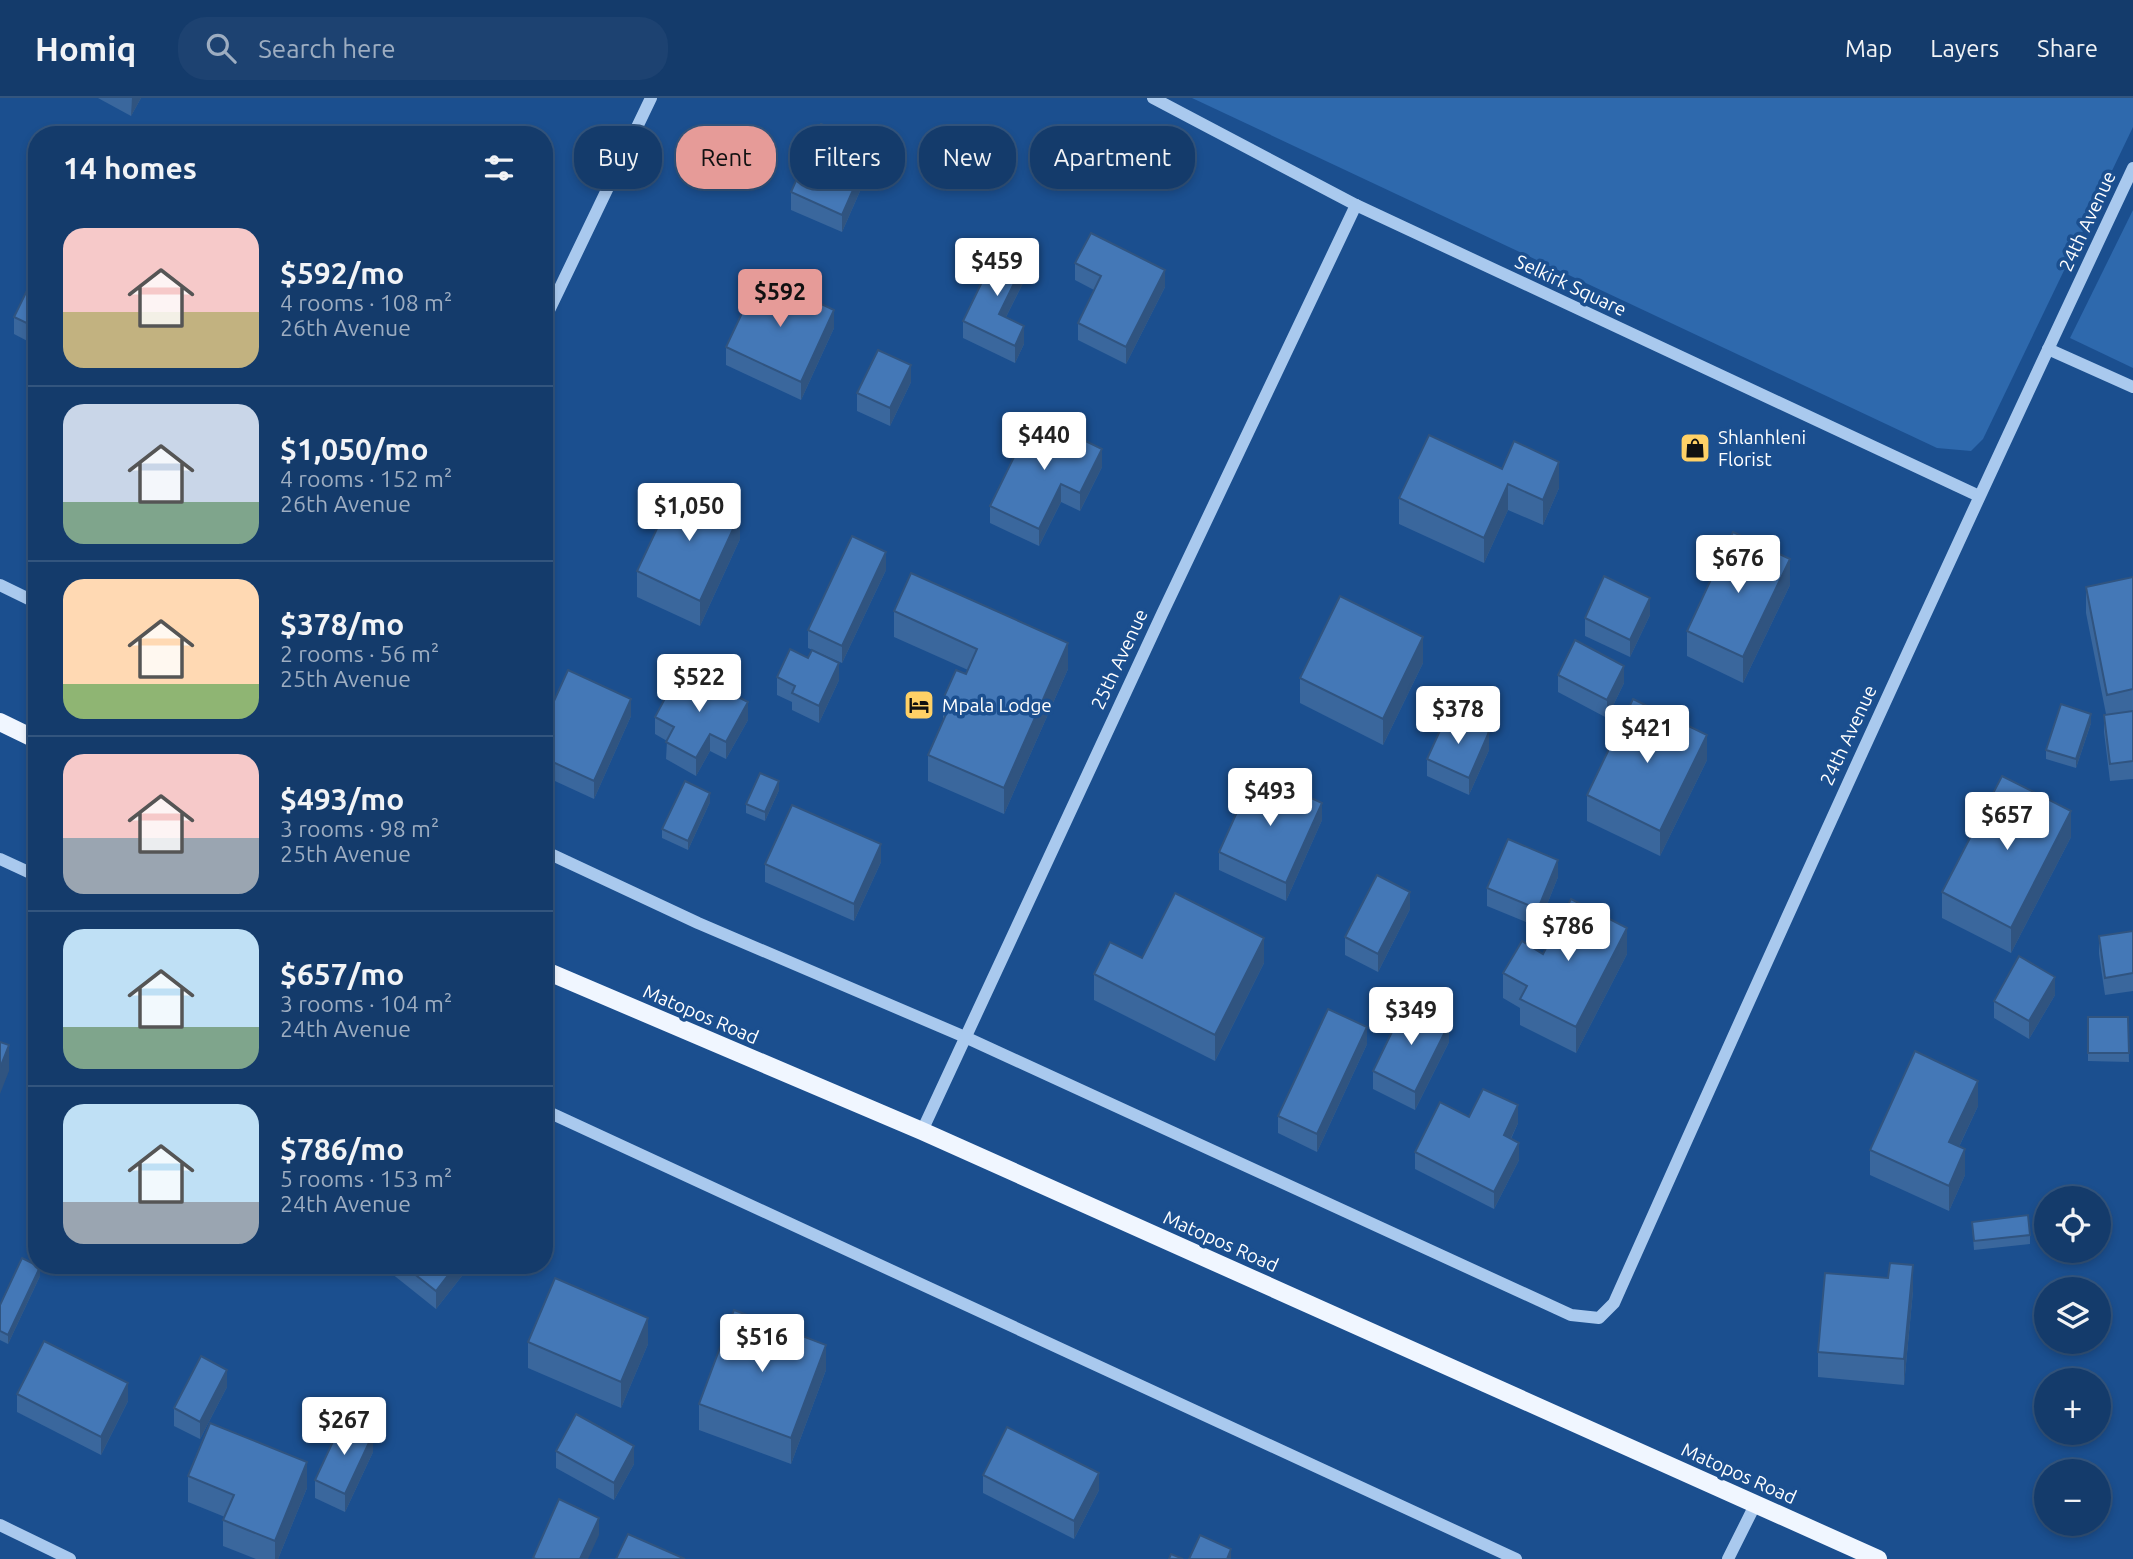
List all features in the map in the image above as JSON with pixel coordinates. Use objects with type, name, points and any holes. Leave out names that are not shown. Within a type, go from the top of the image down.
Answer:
[{"type":"main road","points":[[0,722],[28,736]]},
{"type":"main road","name":"Matopos Road","points":[[553,974],[922,1130],[1878,1559]]},
{"type":"street","points":[[553,302],[651,98]]},
{"type":"street","name":"Selkirk Square","points":[[1153,98],[1356,205],[1979,496]]},
{"type":"street","name":"24th Avenue","points":[[965,1037],[1571,1315],[1599,1318],[1614,1303],[1757,981],[2133,168]]},
{"type":"street","name":"25th Avenue","points":[[922,1130],[1356,205]]},
{"type":"street","points":[[2048,349],[2133,387]]},
{"type":"street","points":[[0,585],[28,599]]},
{"type":"street","points":[[553,855],[698,923],[965,1037]]},
{"type":"street","points":[[0,859],[28,872]]},
{"type":"street","points":[[553,1114],[1516,1559]]},
{"type":"street","points":[[1728,1559],[1756,1503]]},
{"type":"street","points":[[0,1525],[70,1559]]},
{"type":"shaded area","points":[[1192,98],[2133,98],[2133,127],[1983,439],[1971,451],[1937,448]]},
{"type":"shaded area","points":[[2133,210],[2133,368],[2070,338]]},
{"type":"building","points":[[792,189],[853,189],[842,215],[791,192]]},
{"type":"building","points":[[1091,233],[1165,270],[1126,347],[1078,323],[1101,276],[1075,263]]},
{"type":"building","points":[[999,247],[1026,259],[999,314],[1024,326],[1015,346],[963,321]]},
{"type":"building","points":[[760,275],[834,310],[801,382],[726,347]]},
{"type":"building","points":[[28,288],[28,324],[14,317]]},
{"type":"building","points":[[878,350],[911,365],[890,408],[857,393]]},
{"type":"building","points":[[1034,416],[1102,449],[1080,493],[1061,484],[1039,529],[990,506]]},
{"type":"building","points":[[1429,435],[1502,469],[1514,441],[1559,462],[1543,500],[1508,484],[1484,538],[1399,498]]},
{"type":"building","points":[[678,484],[740,514],[700,601],[637,571]]},
{"type":"building","points":[[1733,532],[1790,559],[1743,657],[1687,631]]},
{"type":"building","points":[[852,536],[886,552],[842,646],[808,630]]},
{"type":"building","points":[[911,573],[1068,643],[1004,788],[928,755],[951,703],[943,699],[956,670],[966,674],[977,649],[894,611]]},
{"type":"building","points":[[1604,576],[1650,598],[1630,640],[1585,618]]},
{"type":"building","points":[[2133,577],[2133,689],[2107,695],[2086,587]]},
{"type":"building","points":[[1340,596],[1423,637],[1383,719],[1300,678]]},
{"type":"building","points":[[1575,640],[1624,666],[1607,700],[1558,675]]},
{"type":"building","points":[[790,649],[808,658],[812,650],[839,663],[819,706],[792,693],[795,686],[777,677]]},
{"type":"building","points":[[568,670],[631,699],[594,781],[553,762],[553,703]]},
{"type":"building","points":[[677,676],[701,688],[705,680],[748,702],[726,742],[710,734],[696,758],[666,742],[674,727],[655,717]]},
{"type":"building","points":[[1633,699],[1707,735],[1660,831],[1587,795]]},
{"type":"building","points":[[2061,704],[2091,714],[2076,759],[2046,750]]},
{"type":"building","points":[[2133,711],[2133,761],[2110,764],[2104,715]]},
{"type":"building","points":[[1448,713],[1489,732],[1469,778],[1427,759]]},
{"type":"building","points":[[1255,772],[1322,803],[1286,883],[1219,852]]},
{"type":"building","points":[[760,773],[779,781],[765,812],[746,804]]},
{"type":"building","points":[[2002,776],[2071,811],[2011,928],[1942,892]]},
{"type":"building","points":[[685,781],[710,793],[688,841],[662,829]]},
{"type":"building","points":[[792,805],[881,844],[854,904],[765,864]]},
{"type":"building","points":[[1508,839],[1558,860],[1538,909],[1487,888]]},
{"type":"building","points":[[1377,875],[1410,892],[1378,954],[1345,937]]},
{"type":"building","points":[[1175,893],[1264,938],[1215,1035],[1094,974],[1110,942],[1142,958]]},
{"type":"building","points":[[1571,899],[1627,928],[1576,1027],[1520,999],[1527,986],[1503,973],[1522,941],[1543,954]]},
{"type":"building","points":[[2133,931],[2133,973],[2105,978],[2099,936]]},
{"type":"building","points":[[2019,956],[2055,977],[2029,1021],[1994,1001]]},
{"type":"building","points":[[1406,1003],[1449,1024],[1415,1092],[1373,1071]]},
{"type":"building","points":[[1328,1009],[1367,1027],[1317,1134],[1278,1116]]},
{"type":"building","points":[[2088,1017],[2128,1017],[2129,1053],[2088,1053]]},
{"type":"building","points":[[0,1042],[9,1045],[0,1068]]},
{"type":"building","points":[[1915,1051],[1978,1081],[1949,1142],[1965,1149],[1949,1186],[1870,1150]]},
{"type":"building","points":[[1483,1089],[1518,1105],[1504,1135],[1519,1143],[1494,1192],[1415,1152],[1440,1102],[1469,1117]]},
{"type":"building","points":[[2028,1215],[2030,1235],[1974,1241],[1972,1222]]},
{"type":"building","points":[[22,1258],[28,1261],[28,1274],[37,1274],[8,1335],[0,1331],[0,1305]]},
{"type":"building","points":[[1890,1263],[1913,1265],[1904,1359],[1818,1352],[1825,1273],[1888,1278]]},
{"type":"building","points":[[414,1274],[449,1274],[436,1291]]},
{"type":"building","points":[[555,1278],[648,1318],[621,1382],[528,1342]]},
{"type":"building","points":[[734,1310],[826,1345],[791,1438],[699,1404]]},
{"type":"building","points":[[44,1341],[128,1383],[101,1437],[17,1394]]},
{"type":"building","points":[[201,1356],[227,1370],[200,1422],[174,1408]]},
{"type":"building","points":[[576,1414],[634,1446],[614,1483],[556,1451]]},
{"type":"building","points":[[343,1420],[373,1434],[345,1494],[315,1480]]},
{"type":"building","points":[[210,1423],[307,1462],[275,1541],[223,1520],[234,1495],[188,1476]]},
{"type":"building","points":[[1007,1427],[1099,1473],[1074,1521],[983,1475]]},
{"type":"building","points":[[559,1499],[599,1518],[580,1559],[533,1558]]},
{"type":"building","points":[[628,1534],[685,1559],[616,1559]]},
{"type":"building","points":[[1200,1535],[1231,1549],[1227,1559],[1189,1559]]},
{"type":"building","points":[[1171,1554],[1183,1559],[1169,1559]]},
{"type":"place","name":"Shlanhleni Florist","points":[[1695,448]]},
{"type":"place","name":"Mpala Lodge","points":[[919,705]]}]
